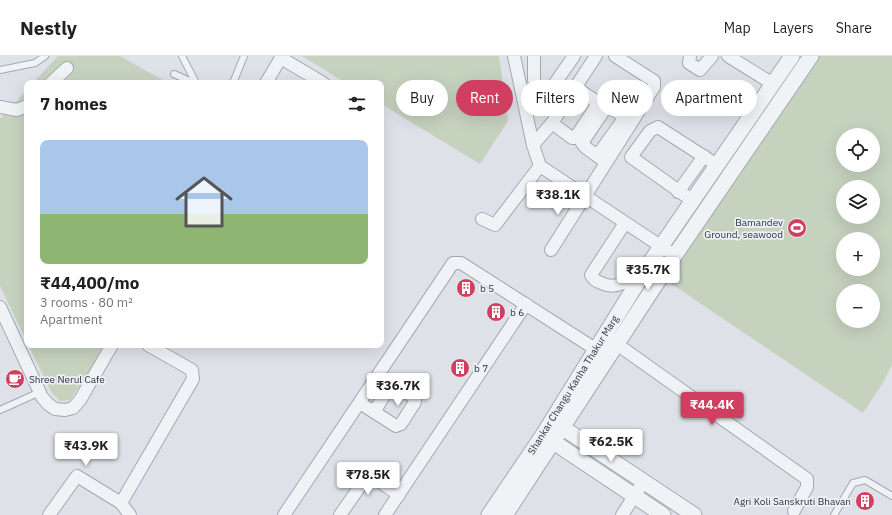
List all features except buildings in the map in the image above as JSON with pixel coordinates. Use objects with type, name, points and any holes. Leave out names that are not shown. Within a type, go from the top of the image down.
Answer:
[{"type":"street","points":[[514,56],[533,145],[540,166],[675,255]]},
{"type":"street","points":[[534,56],[534,80],[537,87],[545,92],[551,89],[574,56]]},
{"type":"street","points":[[583,80],[594,56]]},
{"type":"street","points":[[550,250],[585,196],[602,159],[628,119],[654,87],[654,81],[615,56]]},
{"type":"street","points":[[690,56],[689,63],[700,70],[712,56]]},
{"type":"street","points":[[728,56],[773,84]]},
{"type":"street","points":[[791,56],[808,60]]},
{"type":"street","name":"Shankar Changu Kanha Thakur Marg","points":[[611,339],[649,264],[791,56]]},
{"type":"street","points":[[268,80],[281,57],[319,80]]},
{"type":"street","name":"Shankar Changu Kanha Thakur Marg","points":[[505,515],[548,438],[611,339],[675,255],[808,60]]},
{"type":"street","points":[[55,80],[67,68]]},
{"type":"street","points":[[555,125],[572,138],[575,138],[595,108],[597,102],[589,96]]},
{"type":"street","points":[[602,159],[585,148],[582,142],[607,106],[628,119]]},
{"type":"street","points":[[0,108],[17,110],[24,107]]},
{"type":"street","points":[[533,145],[555,125],[561,116]]},
{"type":"street","points":[[602,159],[616,146],[628,119]]},
{"type":"street","points":[[631,157],[650,131],[658,127],[717,165]]},
{"type":"street","points":[[616,146],[678,192],[693,201]]},
{"type":"street","points":[[678,192],[704,156]]},
{"type":"street","points":[[482,219],[495,225],[540,166]]},
{"type":"street","points":[[625,223],[592,272],[594,280],[605,285],[620,286],[649,264]]},
{"type":"street","points":[[284,515],[453,263],[461,264],[602,353]]},
{"type":"street","points":[[385,515],[526,304]]},
{"type":"street","points":[[0,307],[40,392],[48,404],[55,409],[65,410],[73,408],[80,400],[110,348]]},
{"type":"street","points":[[611,339],[807,479],[807,488],[794,511]]},
{"type":"street","points":[[121,503],[193,379],[192,370],[153,348]]},
{"type":"street","points":[[360,403],[396,426],[401,424],[415,402],[415,398],[378,375]]},
{"type":"street","points":[[374,412],[392,383]]},
{"type":"street","points":[[557,424],[694,515]]},
{"type":"street","points":[[548,438],[663,515]]},
{"type":"street","name":"Shankar Changu Kanha Thakur Marg","points":[[489,515],[548,438]]},
{"type":"street","points":[[48,515],[77,476],[121,503],[130,515]]},
{"type":"street","points":[[340,515],[363,482],[369,478],[373,477],[398,495]]},
{"type":"street","points":[[622,515],[644,481]]},
{"type":"lane","points":[[0,70],[35,63],[44,56]]},
{"type":"lane","points":[[182,56],[194,80]]},
{"type":"lane","points":[[234,80],[244,56]]},
{"type":"lane","points":[[174,74],[188,80]]},
{"type":"lane","points":[[0,410],[40,392]]},
{"type":"lane","points":[[834,515],[853,484],[860,481],[865,480],[892,496]]},
{"type":"green space","points":[[58,56],[120,56],[163,80],[36,80]]},
{"type":"green space","points":[[302,56],[499,56],[502,80],[456,80],[456,116],[507,116],[508,121],[480,164],[401,116],[448,116],[448,80],[396,80],[396,113],[384,106],[384,80],[341,80]]},
{"type":"green space","name":"Bamandev Ground, seawood","points":[[819,56],[892,56],[892,365],[882,384],[863,413],[667,281]]},
{"type":"green space","points":[[24,93],[24,336],[0,286],[0,119]]},
{"type":"green space","points":[[30,348],[105,348],[70,400],[60,401],[52,393]]},
{"type":"place","name":"Bamandev Ground, seawood","points":[[797,228]]},
{"type":"place","name":"b 5","points":[[466,288]]},
{"type":"place","name":"b 6","points":[[496,312]]},
{"type":"place","name":"b 7","points":[[460,368]]},
{"type":"place","name":"Shree Nerul Cafe","points":[[15,379]]},
{"type":"place","name":"Agri Koli Sanskruti Bhavan","points":[[865,501]]}]
